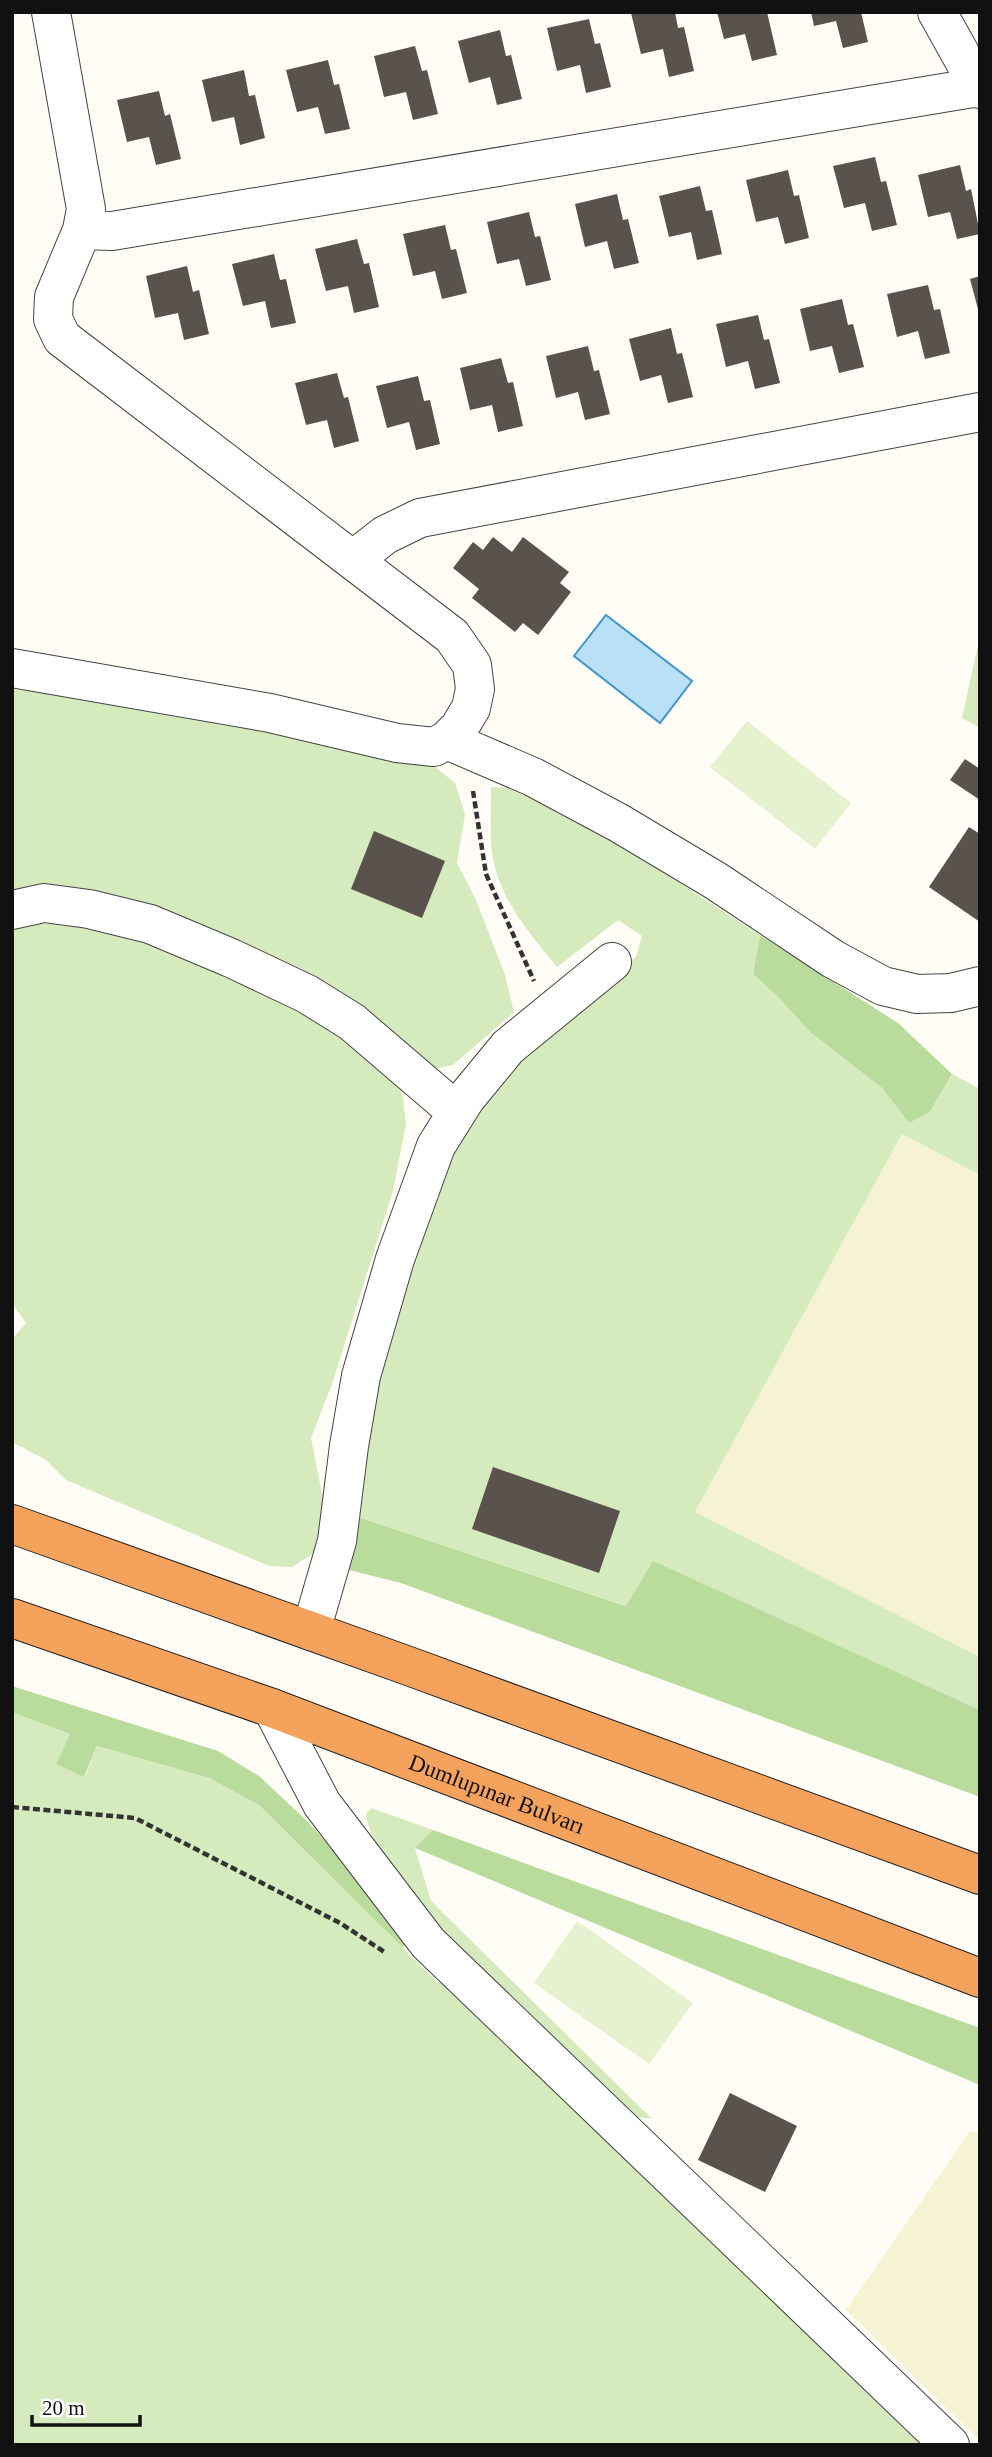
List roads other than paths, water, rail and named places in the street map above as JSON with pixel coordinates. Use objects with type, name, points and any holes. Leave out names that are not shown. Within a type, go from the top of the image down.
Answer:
[{"type":"highway","points":[[12,1524],[980,1875]]},
{"type":"highway","name":"Dumlupınar Bulvarı","points":[[12,1618],[272,1708],[980,1978]]},
{"type":"street","points":[[51,12],[86,209],[82,230],[54,297],[53,319],[62,338],[452,636],[472,665],[475,689],[471,708],[459,728],[461,746]]},
{"type":"street","points":[[82,230],[112,231],[979,88],[937,12]]},
{"type":"street","points":[[353,561],[385,535],[419,518],[980,412]]},
{"type":"street","points":[[12,668],[270,713],[397,743],[434,747],[461,746],[533,777],[619,822],[716,881],[833,959],[883,986],[917,994],[951,993],[980,986]]},
{"type":"street","points":[[12,910],[44,903],[89,909],[150,924],[231,958],[307,994],[352,1022],[457,1112]]},
{"type":"street","points":[[311,1631],[337,1541],[349,1446],[365,1363],[404,1234],[436,1146],[466,1098],[508,1047],[612,962]]},
{"type":"street","points":[[272,1708],[322,1804],[428,1942],[950,2445]]},
{"type":"water","points":[[606,615],[692,681],[660,723],[574,656]]}]
